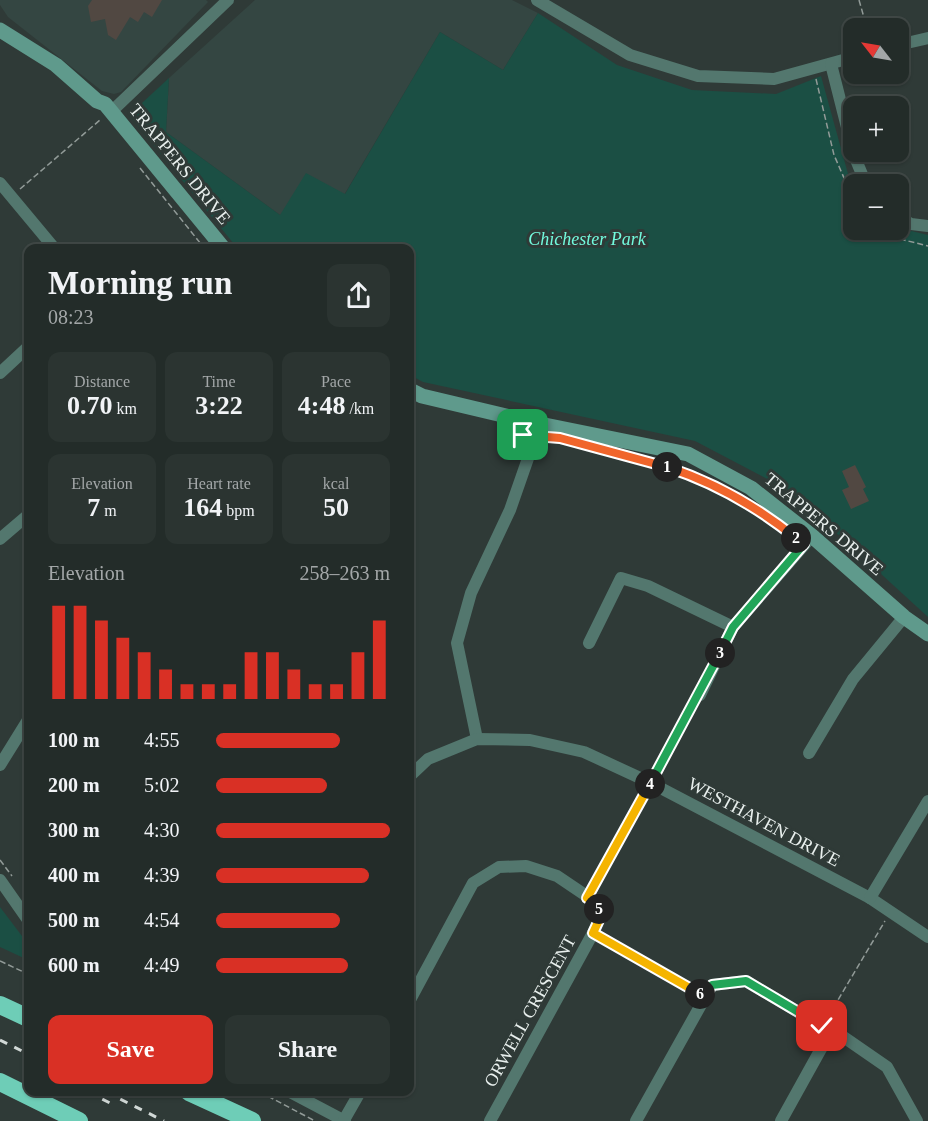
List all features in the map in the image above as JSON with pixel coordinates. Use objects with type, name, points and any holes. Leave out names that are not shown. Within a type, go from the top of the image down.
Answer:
[{"type":"highway","points":[[0,1005],[24,1016]]},
{"type":"highway","points":[[0,1082],[24,1094]]},
{"type":"highway","points":[[28,1096],[79,1121]]},
{"type":"highway","points":[[198,1096],[252,1121]]},
{"type":"main road","name":"TRAPPERS DRIVE","points":[[0,20],[26,34],[72,68],[102,95],[103,112]]},
{"type":"main road","name":"TRAPPERS DRIVE","points":[[0,30],[56,65],[97,101],[103,112],[220,244]]},
{"type":"main road","name":"TRAPPERS DRIVE","points":[[414,392],[540,424],[688,454],[751,488],[812,536],[904,617],[928,634]]},
{"type":"street","points":[[103,112],[228,0]]},
{"type":"street","points":[[540,1],[630,55],[698,75],[774,79],[843,60]]},
{"type":"street","points":[[909,42],[928,38]]},
{"type":"street","points":[[831,64],[854,155],[862,174]]},
{"type":"street","points":[[0,183],[52,244]]},
{"type":"street","points":[[909,223],[928,226]]},
{"type":"street","points":[[0,374],[24,351]]},
{"type":"street","points":[[477,739],[457,643],[471,593],[510,510],[540,424]]},
{"type":"street","points":[[0,539],[24,518]]},
{"type":"street","points":[[700,694],[733,627],[812,536]]},
{"type":"street","points":[[589,643],[621,578],[648,586],[733,627]]},
{"type":"street","points":[[809,753],[853,680],[904,617]]},
{"type":"street","points":[[0,765],[24,726]]},
{"type":"street","name":"WESTHAVEN DRIVE","points":[[414,772],[428,759],[477,739],[530,740],[584,752],[651,783],[870,898],[928,937]]},
{"type":"street","points":[[870,898],[928,801]]},
{"type":"street","name":"ORWELL CRESCENT","points":[[414,993],[473,883],[498,867],[525,866],[557,876],[600,905],[599,920],[593,933],[490,1121]]},
{"type":"street","points":[[0,880],[24,910]]},
{"type":"street","points":[[636,1121],[712,985],[746,981],[827,1028],[886,1067],[917,1121]]},
{"type":"street","points":[[781,1121],[827,1028]]},
{"type":"street","points":[[298,1096],[345,1121],[358,1096]]},
{"type":"path","points":[[859,0],[864,18]]},
{"type":"path","points":[[814,68],[834,155],[843,176]]},
{"type":"path","points":[[12,196],[103,112]]},
{"type":"path","points":[[134,161],[201,244]]},
{"type":"path","points":[[904,240],[928,246]]},
{"type":"path","points":[[625,455],[697,477],[755,507]]},
{"type":"path","points":[[587,898],[700,694]]},
{"type":"path","points":[[827,1028],[890,912]]},
{"type":"path","points":[[593,933],[705,998]]},
{"type":"path","points":[[0,961],[24,972]]},
{"type":"path","points":[[268,1096],[315,1121]]},
{"type":"shaded area","points":[[0,0],[206,0],[208,2],[121,92],[114,94],[102,91],[8,17],[0,5]]},
{"type":"shaded area","points":[[255,0],[512,0],[538,13],[503,70],[440,32],[344,195],[280,215],[166,132],[169,78]]},
{"type":"green space","name":"Chichester Park","points":[[538,13],[617,65],[692,90],[776,94],[821,76],[848,174],[843,174],[843,240],[909,240],[909,230],[928,235],[928,617],[821,519],[777,484],[695,441],[423,382],[414,377],[414,244],[234,244],[129,115],[169,78],[166,132],[280,215],[306,173],[345,194],[440,32],[503,70]]},
{"type":"green space","points":[[0,907],[24,939],[24,958],[0,947]]},
{"type":"building","points":[[92,0],[162,0],[152,17],[144,12],[138,22],[130,17],[116,40],[108,35],[105,19],[91,22],[88,6]]},
{"type":"building","points":[[855,465],[866,487],[863,489],[869,501],[851,509],[842,490],[849,487],[842,471]]},
{"type":"railway","points":[[0,1040],[24,1052]]},
{"type":"railway","points":[[96,1096],[114,1105]]},
{"type":"railway","points":[[114,1096],[164,1121]]},
{"type":"route","points":[[523,435],[560,438],[647,460],[697,477],[742,499],[777,522],[804,544],[733,627],[700,694],[587,898],[600,905],[599,920],[593,933],[705,998],[712,985],[746,981],[822,1026]]}]
